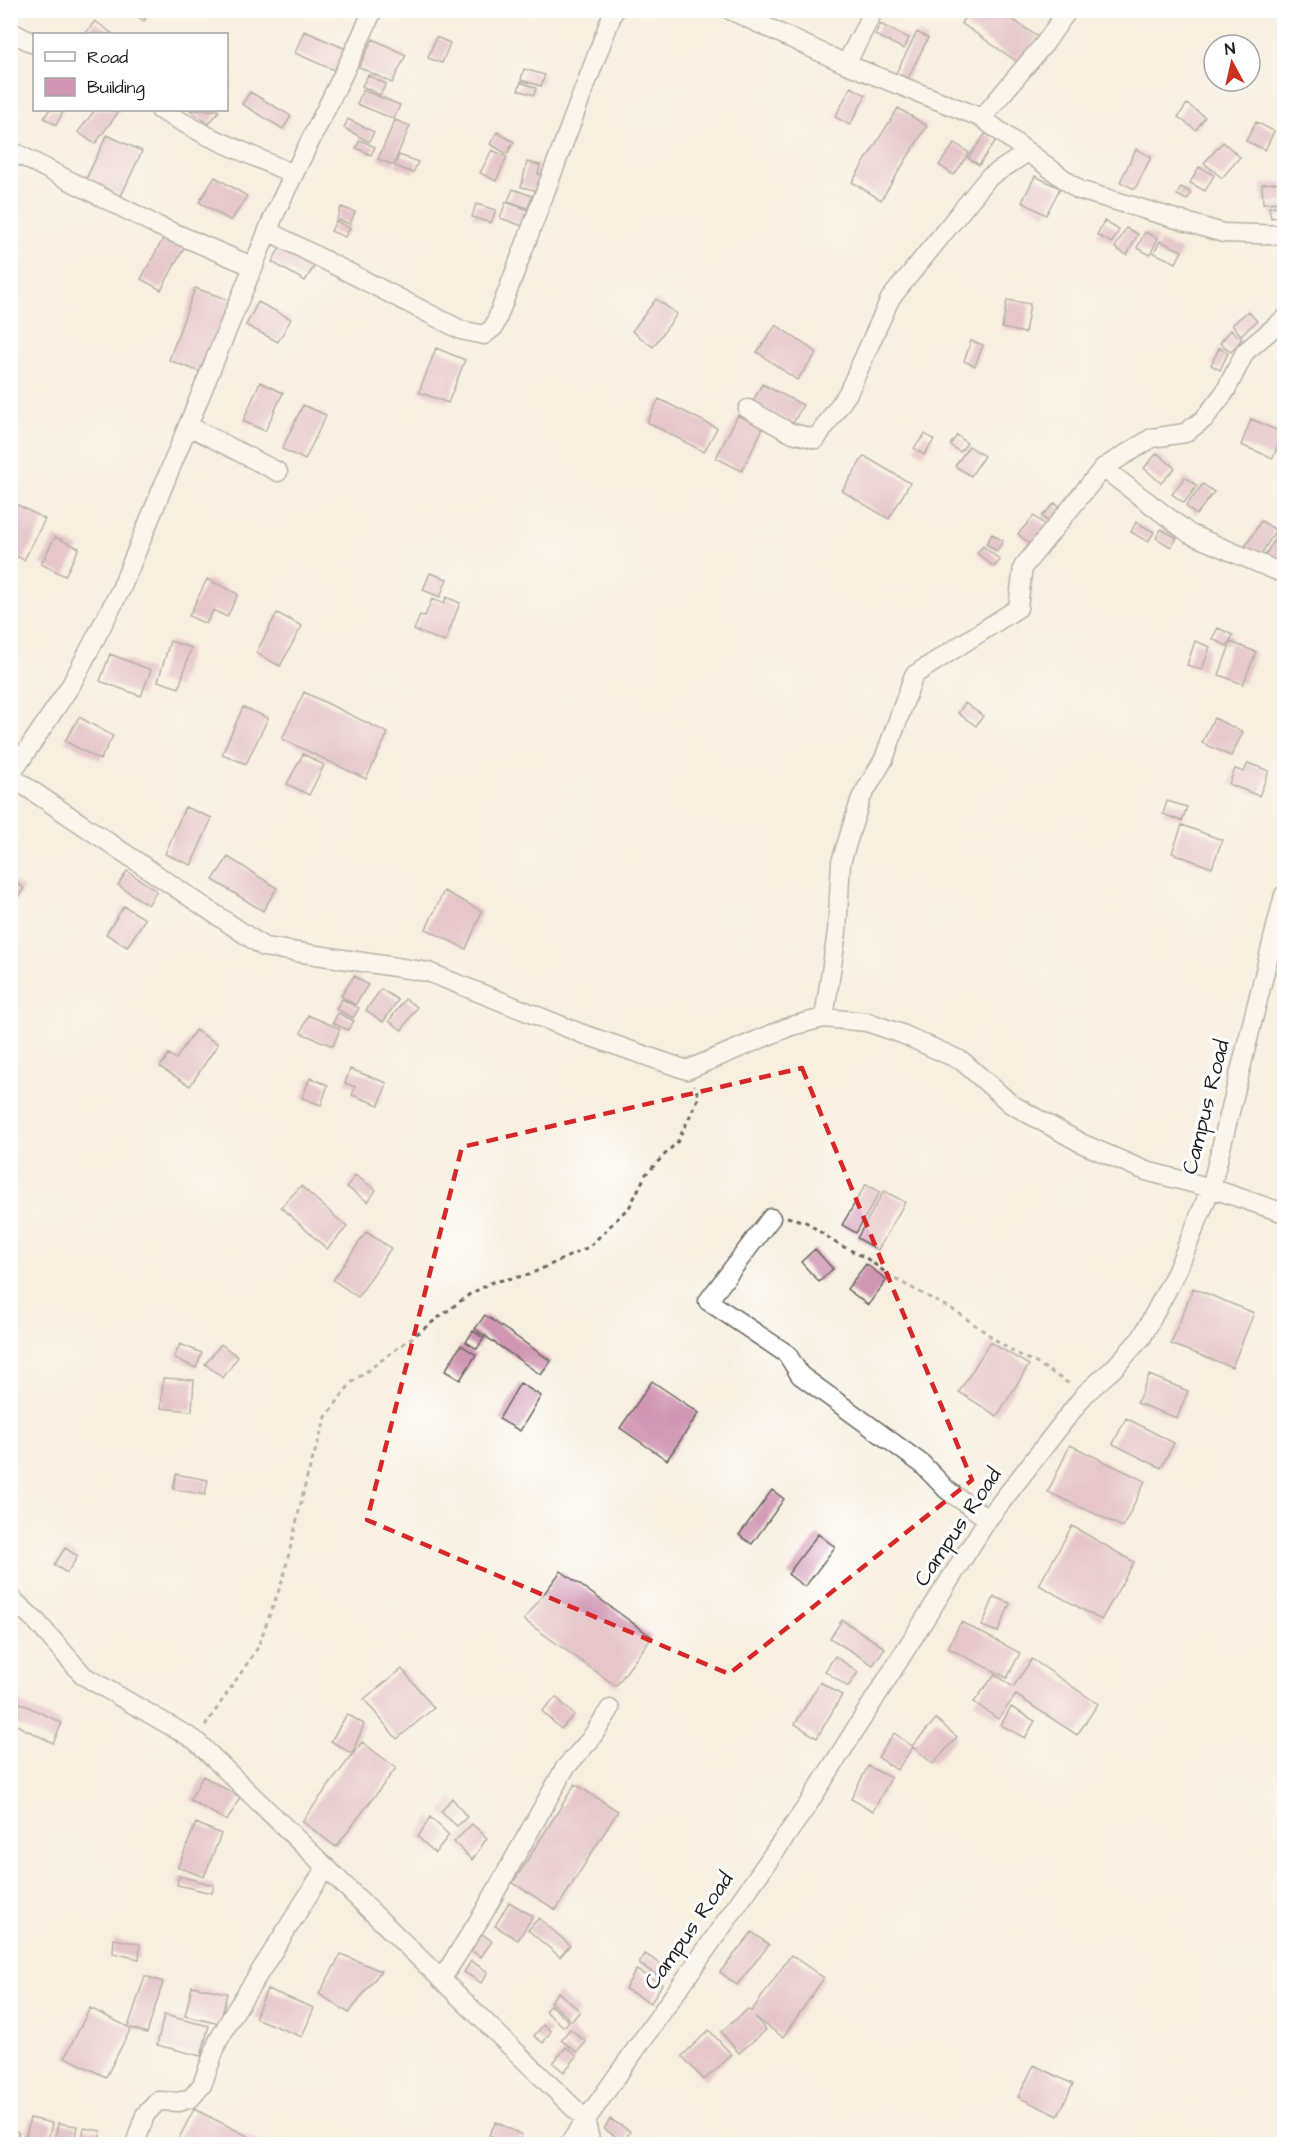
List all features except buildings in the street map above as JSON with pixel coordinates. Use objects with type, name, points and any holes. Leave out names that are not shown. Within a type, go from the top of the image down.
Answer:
[{"type":"street","points":[[373,10],[341,83],[293,174],[268,231],[121,589],[70,685],[10,776],[264,947],[428,972],[580,1033],[687,1070],[791,1026],[824,1018],[867,1022],[902,1034],[962,1061],[1011,1104],[1083,1144],[1146,1171],[1211,1188],[1284,1213]]},
{"type":"street","points":[[268,231],[461,330],[484,335],[494,327],[614,10]]},
{"type":"street","points":[[730,10],[846,64],[982,118],[1079,190],[1223,233],[1284,235]]},
{"type":"street","points":[[846,64],[874,10]]},
{"type":"street","points":[[982,118],[1045,43],[1068,10]]},
{"type":"street","points":[[10,31],[33,43]]},
{"type":"street","points":[[162,111],[208,136],[293,174]]},
{"type":"street","points":[[10,150],[158,226],[254,267]]},
{"type":"street","points":[[748,410],[789,432],[816,439],[848,393],[890,299],[988,177],[1028,152]]},
{"type":"street","points":[[824,1018],[837,932],[842,862],[861,798],[884,759],[914,675],[1018,608],[1023,567],[1103,468],[1152,438],[1185,433],[1204,419],[1226,392],[1245,352],[1284,319]]},
{"type":"street","points":[[189,426],[278,472]]},
{"type":"street","points":[[1103,468],[1190,534],[1284,574]]},
{"type":"street","name":"Campus Road","points":[[569,2145],[585,2119],[807,1806],[988,1519],[1085,1394],[1114,1368],[1142,1337],[1176,1273],[1211,1188],[1281,923],[1284,895]]},
{"type":"street","points":[[771,1218],[708,1301],[787,1354],[800,1375],[922,1464],[947,1490],[988,1519]]},
{"type":"street","points":[[10,1598],[36,1621],[84,1676],[195,1740],[585,2119],[591,2145]]},
{"type":"street","points":[[441,1980],[529,1836],[565,1768],[590,1740],[610,1709]]},
{"type":"street","points":[[135,2145],[145,2115],[158,2101],[179,2102],[191,2098],[202,2085],[218,2041],[326,1867]]},
{"type":"path","points":[[195,1740],[234,1688],[257,1649],[283,1579],[307,1477],[326,1417],[351,1383],[470,1294],[493,1282],[528,1275],[590,1247],[630,1206],[646,1174],[678,1141],[699,1097],[687,1070]]},
{"type":"path","points":[[771,1218],[798,1219],[806,1222],[836,1243],[866,1258],[893,1278],[957,1312],[1010,1350],[1040,1365],[1085,1394]]},
{"type":"highlighted area","points":[[802,1068],[972,1480],[729,1674],[367,1520],[462,1147]]}]
